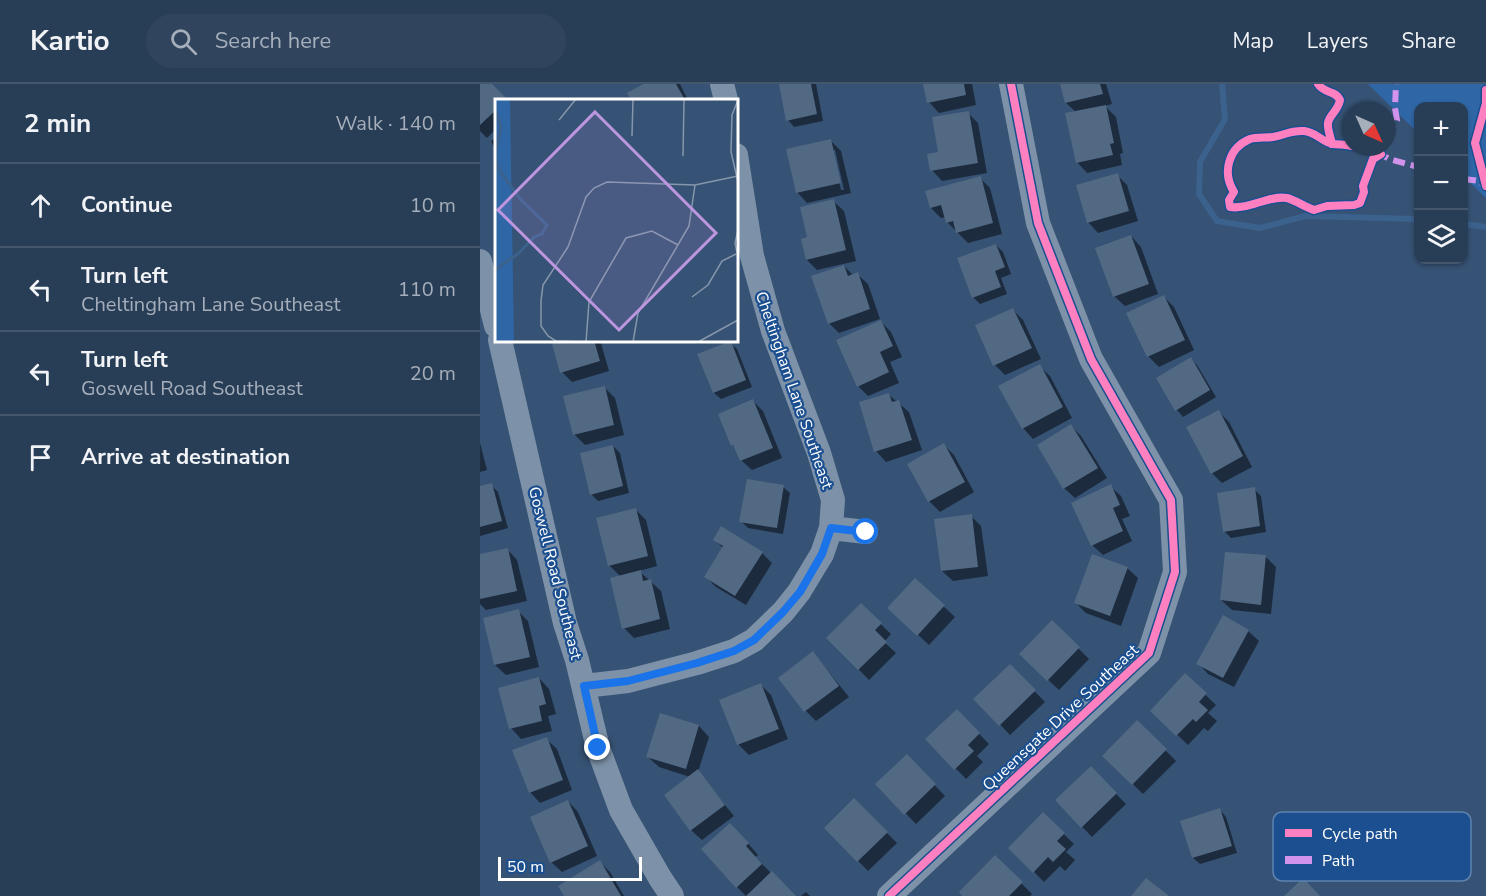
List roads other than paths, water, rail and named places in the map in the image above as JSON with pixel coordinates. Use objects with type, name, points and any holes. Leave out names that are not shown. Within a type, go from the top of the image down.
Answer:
[{"type":"street","points":[[722,84],[726,99]]},
{"type":"street","name":"Queensgate Drive Southeast","points":[[889,896],[1149,653],[1175,572],[1171,500],[1091,359],[1046,244],[1038,223],[1011,84]]},
{"type":"street","name":"Cheltingham Lane Southeast","points":[[584,686],[628,681],[697,663],[734,651],[754,640],[800,592],[822,554],[831,528],[833,500],[819,453],[773,331],[752,256],[738,168]]},
{"type":"street","points":[[480,261],[495,322]]},
{"type":"street","name":"Goswell Road Southeast","points":[[500,342],[565,623],[584,686],[598,748],[621,810],[672,896]]},
{"type":"street","points":[[831,528],[866,532]]},
{"type":"waterway","points":[[1222,84],[1225,119],[1200,162],[1199,194],[1217,221],[1260,228],[1305,216],[1414,219]]},
{"type":"waterway","points":[[1468,225],[1486,227]]}]
